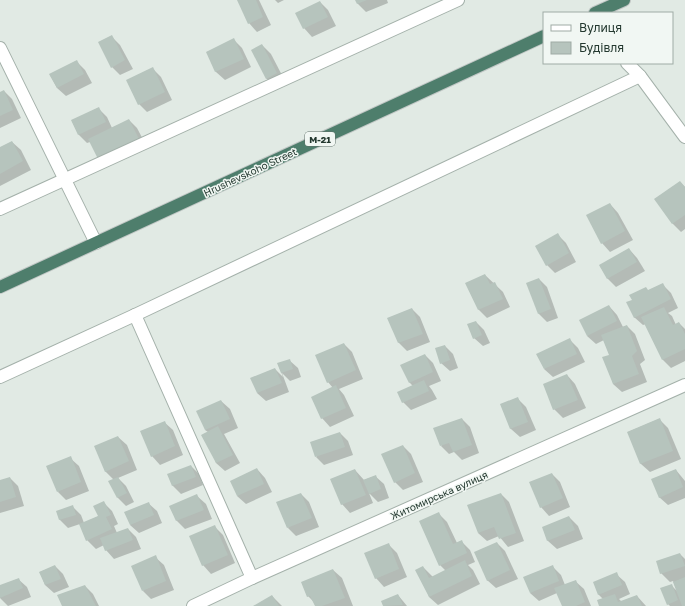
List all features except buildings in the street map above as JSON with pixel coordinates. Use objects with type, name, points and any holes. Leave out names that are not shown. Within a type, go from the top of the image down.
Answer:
[{"type":"highway","points":[[597,12],[624,0]]},
{"type":"highway","name":"Hrushevskoho Street","points":[[0,287],[543,36]]},
{"type":"street","points":[[0,209],[458,0]]},
{"type":"street","points":[[0,48],[96,243]]},
{"type":"street","points":[[629,64],[640,76],[685,137]]},
{"type":"street","points":[[0,377],[135,315],[640,76]]},
{"type":"street","points":[[135,315],[252,578]]},
{"type":"street","name":"Житомирська вулиця","points":[[194,606],[252,578],[685,386]]}]
